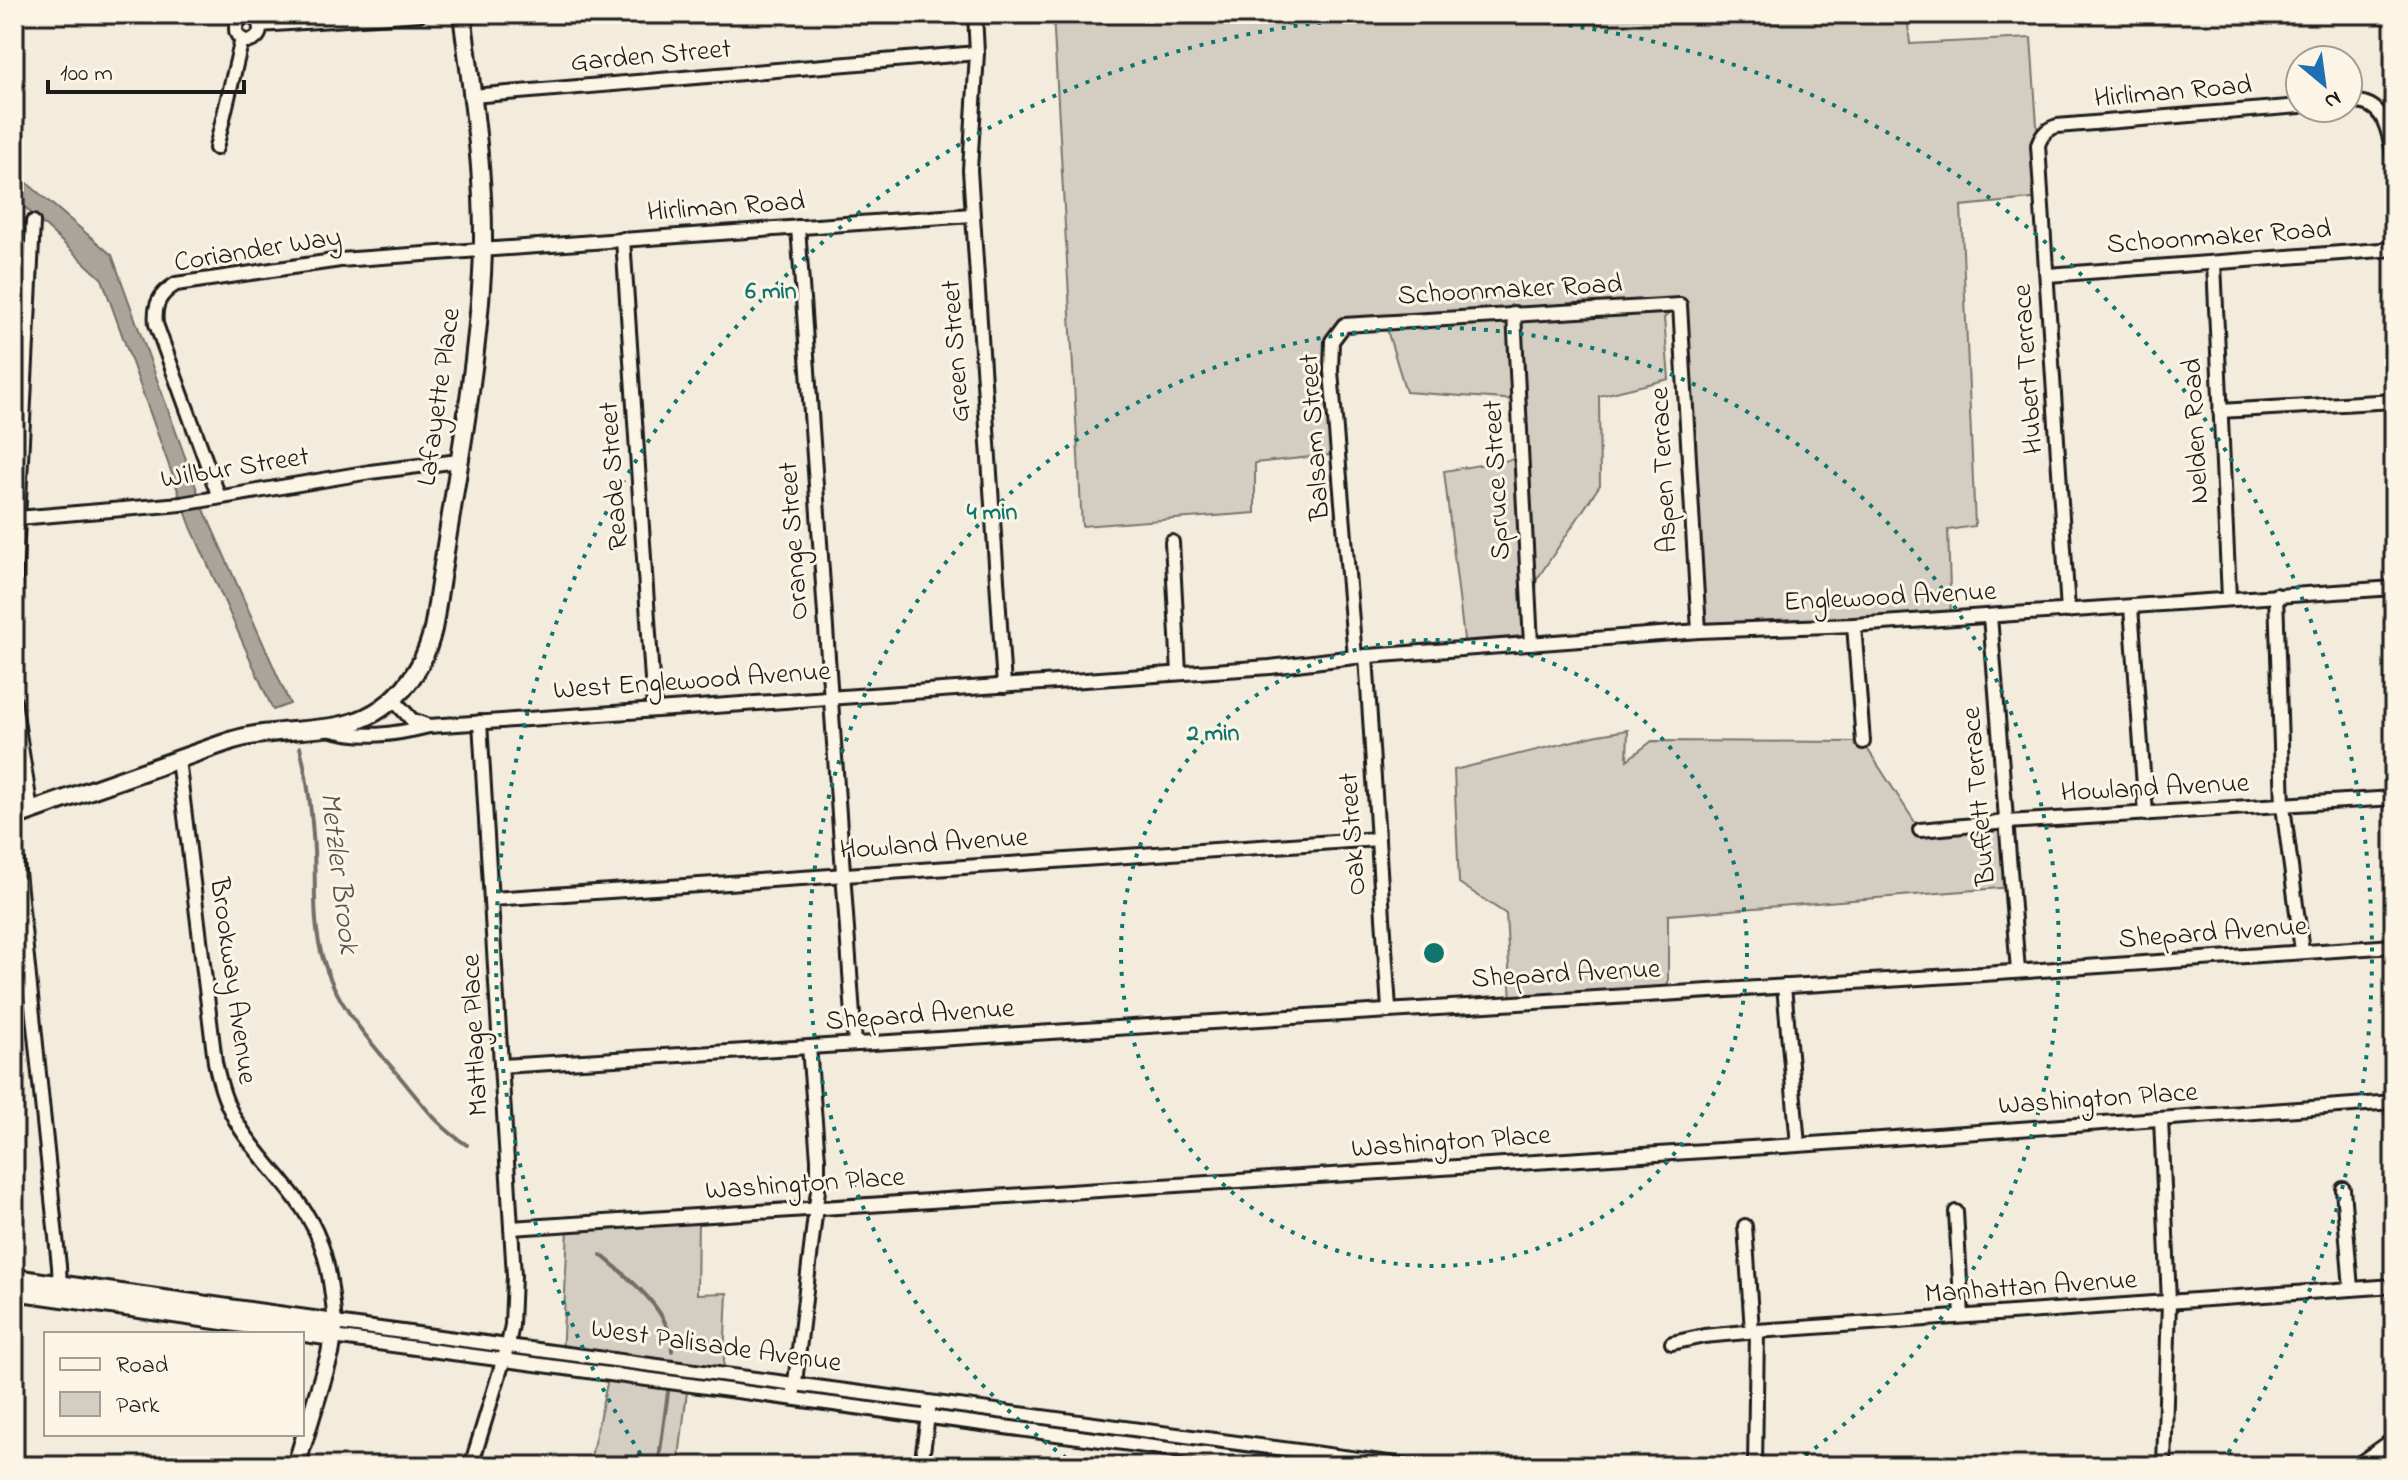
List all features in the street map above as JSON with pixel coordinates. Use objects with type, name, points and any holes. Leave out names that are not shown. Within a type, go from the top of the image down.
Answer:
[{"type":"street","points":[[260,25],[420,14]]},
{"type":"street","name":"Lafayette Place","points":[[324,727],[358,720],[393,699],[412,679],[430,644],[477,326],[482,248],[481,161],[462,14]]},
{"type":"street","name":"Green Street","points":[[975,14],[977,53],[970,153],[972,215],[1004,686]]},
{"type":"street","points":[[242,39],[236,28],[240,19],[254,18],[260,25]]},
{"type":"street","points":[[242,39],[256,38],[260,25]]},
{"type":"street","points":[[216,148],[242,39]]},
{"type":"street","name":"Garden Street","points":[[472,96],[977,53]]},
{"type":"street","points":[[2364,102],[2384,119],[2394,157]]},
{"type":"street","name":"Hirliman Road","points":[[2050,128],[2284,107]]},
{"type":"street","name":"Hubert Terrace","points":[[2050,128],[2041,136],[2038,145],[2068,611]]},
{"type":"street","name":"Hirliman Road","points":[[482,248],[972,215]]},
{"type":"street","points":[[14,599],[33,222]]},
{"type":"street","name":"Orange Street","points":[[798,227],[855,1044]]},
{"type":"street","name":"Reade Street","points":[[623,239],[654,710]]},
{"type":"street","name":"Coriander Way","points":[[216,498],[156,324],[155,307],[165,291],[190,281],[340,260],[482,248]]},
{"type":"street","name":"Schoonmaker Road","points":[[2048,275],[2394,249]]},
{"type":"street","name":"Nelden Road","points":[[2214,263],[2229,598]]},
{"type":"street","name":"Schoonmaker Road","points":[[1344,325],[1680,305]]},
{"type":"street","name":"Aspen Terrace","points":[[1680,305],[1699,631]]},
{"type":"street","name":"Spruce Street","points":[[1514,314],[1531,644]]},
{"type":"street","name":"Balsam Street","points":[[1344,325],[1332,341],[1331,371],[1348,550]]},
{"type":"street","points":[[2220,411],[2394,401]]},
{"type":"street","name":"Wilbur Street","points":[[18,518],[181,504],[370,472],[459,461]]},
{"type":"street","points":[[1172,542],[1179,673]]},
{"type":"street","name":"Oak Street","points":[[1348,550],[1378,839],[1389,1009]]},
{"type":"street","name":"Englewood Avenue","points":[[1389,654],[1699,631],[1854,625],[2394,588]]},
{"type":"street","points":[[2276,595],[2283,806],[2302,951]]},
{"type":"street","points":[[2131,607],[2146,814]]},
{"type":"street","name":"Buffett Terrace","points":[[1990,616],[2018,971]]},
{"type":"street","points":[[1854,625],[1863,742]]},
{"type":"street","name":"West Englewood Avenue","points":[[14,817],[243,737],[324,727],[354,736],[405,732],[429,726],[1270,667],[1389,654]]},
{"type":"street","points":[[393,699],[412,720],[429,726]]},
{"type":"street","points":[[14,701],[31,811]]},
{"type":"street","name":"Mattlage Place","points":[[471,1466],[505,1359],[512,1325],[514,1276],[480,722]]},
{"type":"street","name":"Brookway Avenue","points":[[178,759],[220,1086],[238,1125],[287,1185],[316,1232],[325,1258],[334,1330]]},
{"type":"street","name":"Howland Avenue","points":[[1920,830],[2394,798]]},
{"type":"street","points":[[14,833],[20,934],[60,1291]]},
{"type":"street","name":"Howland Avenue","points":[[492,899],[1378,839]]},
{"type":"street","name":"Shepard Avenue","points":[[502,1066],[2394,946]]},
{"type":"street","points":[[1784,986],[1798,1145]]},
{"type":"street","points":[[793,1398],[817,1208],[818,1159],[809,1047]]},
{"type":"street","name":"Washington Place","points":[[511,1228],[1798,1145],[2394,1102]]},
{"type":"street","points":[[2161,1119],[2169,1302],[2164,1466]]},
{"type":"street","points":[[2343,1189],[2351,1289]]},
{"type":"street","points":[[1956,1212],[1962,1316]]},
{"type":"street","points":[[1745,1226],[1755,1331],[1755,1466]]},
{"type":"street","name":"West Palisade Avenue","points":[[14,1278],[60,1291],[334,1330],[505,1359],[1295,1466]]},
{"type":"street","name":"Manhattan Avenue","points":[[1672,1343],[1755,1331],[2394,1286]]},
{"type":"street","name":"West Palisade Avenue","points":[[14,1291],[60,1291]]},
{"type":"street","points":[[296,1466],[334,1330]]},
{"type":"street","name":"West Palisade Avenue","points":[[334,1330],[508,1345],[1368,1463],[1411,1466]]},
{"type":"street","points":[[921,1466],[930,1402]]},
{"type":"street","points":[[2356,1466],[2394,1439]]},
{"type":"green space","points":[[1053,14],[1907,14],[1910,44],[2031,38],[2042,198],[1961,206],[1975,526],[1948,530],[1951,619],[1699,631],[1679,305],[1664,318],[1669,379],[1599,396],[1600,485],[1537,579],[1531,644],[1465,648],[1444,471],[1521,458],[1518,400],[1406,392],[1384,320],[1336,334],[1339,454],[1255,463],[1255,513],[1082,526]]},
{"type":"green space","points":[[1628,730],[1627,760],[1652,741],[1863,742],[1920,830],[2007,822],[2012,887],[1668,915],[1668,993],[1511,1002],[1506,914],[1459,883],[1454,770]]},
{"type":"green space","points":[[698,1219],[697,1294],[727,1293],[723,1380],[689,1375],[678,1466],[589,1466],[611,1365],[562,1358],[568,1228]]},
{"type":"shaded area","points":[[14,172],[112,255],[205,512],[290,704],[273,710],[191,527],[102,279],[14,197]]},
{"type":"waterway","name":"Metzler Brook","points":[[300,747],[312,824],[317,932],[328,975],[353,1019],[374,1046],[437,1121],[467,1145]]},
{"type":"waterway","name":"Metzler Brook","points":[[601,1255],[636,1285],[657,1310],[665,1323],[672,1351]]},
{"type":"waterway","name":"Metzler Brook","points":[[658,1466],[668,1392]]}]
